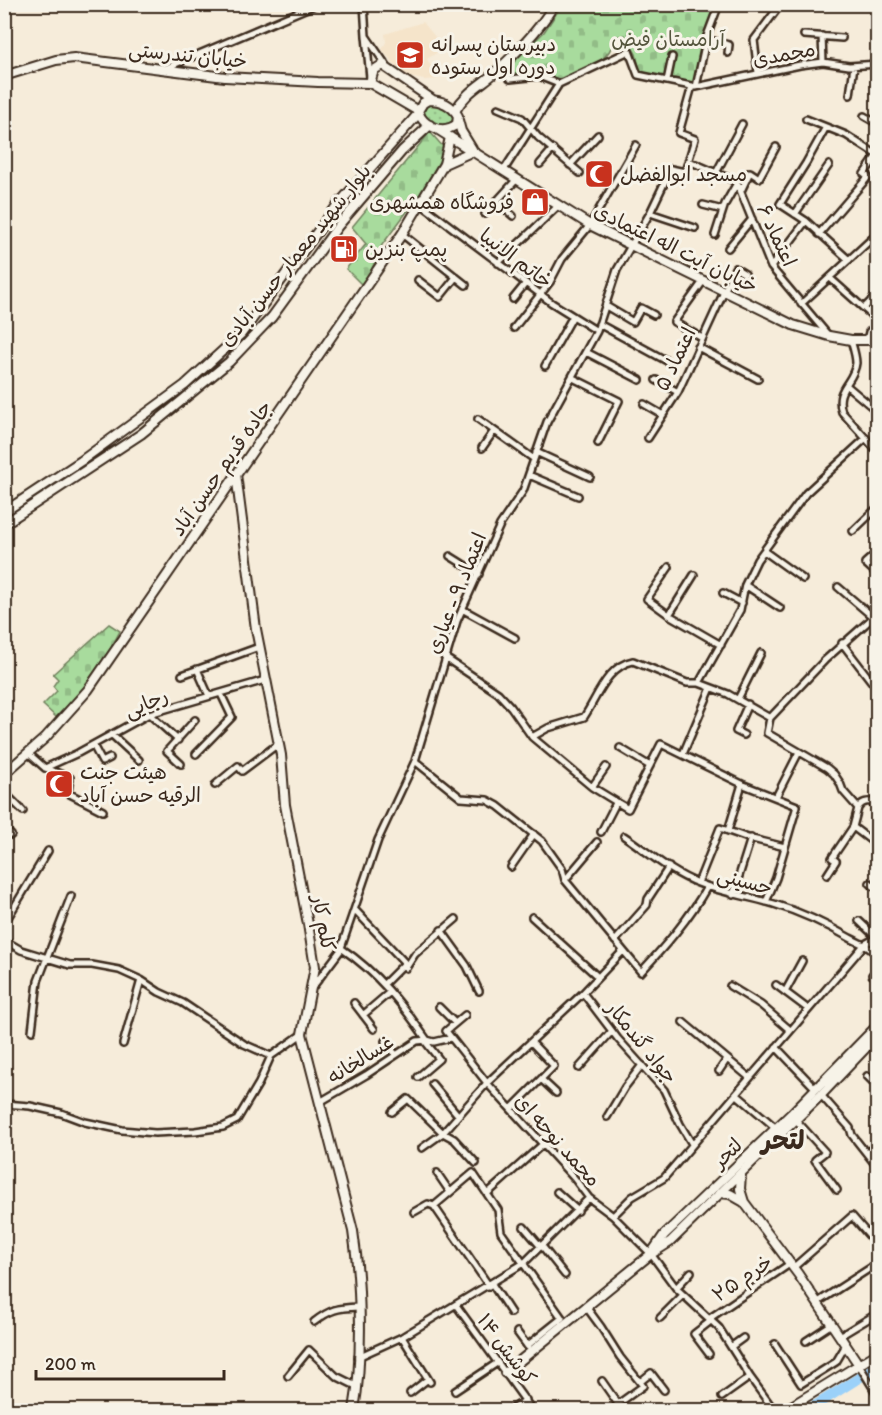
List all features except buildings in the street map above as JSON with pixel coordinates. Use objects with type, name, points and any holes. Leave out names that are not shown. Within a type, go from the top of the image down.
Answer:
[{"type":"street","points":[[162,70],[317,4]]},
{"type":"street","points":[[364,4],[370,83]]},
{"type":"street","points":[[455,111],[462,97],[499,69],[548,16],[554,4]]},
{"type":"street","points":[[715,236],[723,210],[736,183],[689,161],[695,139],[679,133],[706,39],[719,4]]},
{"type":"street","points":[[758,73],[754,40],[781,4]]},
{"type":"street","points":[[804,35],[842,39]]},
{"type":"street","points":[[366,36],[387,67]]},
{"type":"street","points":[[822,36],[823,62]]},
{"type":"street","points":[[706,39],[729,45],[728,53]]},
{"type":"street","points":[[504,170],[559,84],[629,51],[638,75],[694,87]]},
{"type":"street","points":[[667,81],[672,57]]},
{"type":"street","name":"خیابان تندرستی","points":[[4,76],[56,60],[74,58],[237,78],[370,83]]},
{"type":"street","name":"محمدی","points":[[694,87],[789,66],[823,62],[854,66],[878,64]]},
{"type":"street","points":[[370,83],[376,67],[382,65],[433,100],[447,104],[455,111],[461,131],[473,151],[444,164]]},
{"type":"street","points":[[850,95],[854,66]]},
{"type":"street","points":[[504,74],[510,79],[539,76],[559,84]]},
{"type":"street","points":[[370,83],[418,112],[433,127],[452,128],[458,120]]},
{"type":"street","points":[[418,112],[423,103],[433,100]]},
{"type":"street","points":[[498,108],[522,118],[580,173]]},
{"type":"street","name":"بلوار شهید معمار حسن آبادی","points":[[4,512],[81,461],[185,385],[241,334],[336,207],[418,112]]},
{"type":"street","points":[[864,116],[878,124]]},
{"type":"street","points":[[807,119],[846,135],[877,155],[864,174],[868,177],[819,234]]},
{"type":"street","points":[[716,173],[742,124]]},
{"type":"street","name":"بلوار شهید معمار حسن آبادی","points":[[4,524],[141,434],[229,362],[272,317],[358,201],[402,151],[433,127]]},
{"type":"street","name":"خیابان آیت اله اعتمادی","points":[[433,127],[590,225],[793,325],[851,340],[878,339]]},
{"type":"street","points":[[826,127],[780,204],[806,221],[849,260]]},
{"type":"street","points":[[570,165],[598,135]]},
{"type":"street","name":"جاده قدیم حسن آباد","points":[[4,774],[45,738],[88,690],[402,234],[444,164],[450,137]]},
{"type":"street","points":[[514,328],[590,225],[636,145]]},
{"type":"street","points":[[741,191],[750,172],[759,178],[776,147]]},
{"type":"street","points":[[540,164],[553,149]]},
{"type":"street","name":"اعتماد ۹ - عیاری","points":[[309,992],[324,975],[341,948],[378,840],[415,761],[444,657],[462,609],[500,525],[523,491],[550,416],[573,378],[598,328],[617,270],[650,213],[671,169],[685,172],[689,161]]},
{"type":"street","points":[[795,214],[829,165]]},
{"type":"street","points":[[484,214],[517,179]]},
{"type":"street","name":"اعتماد ۶","points":[[736,183],[771,267],[830,336]]},
{"type":"street","points":[[496,201],[513,216]]},
{"type":"street","name":"خاتم الانبیا","points":[[421,204],[526,284],[573,316],[667,361]]},
{"type":"street","points":[[703,205],[723,210]]},
{"type":"street","points":[[498,263],[558,206]]},
{"type":"street","points":[[650,213],[695,228]]},
{"type":"street","points":[[728,248],[752,219]]},
{"type":"street","points":[[771,267],[806,221]]},
{"type":"street","points":[[801,304],[878,233]]},
{"type":"street","points":[[402,234],[466,285]]},
{"type":"street","name":"اعتماد ۵","points":[[648,438],[678,392],[735,268],[745,274]]},
{"type":"street","points":[[418,280],[440,297],[456,277]]},
{"type":"street","points":[[830,278],[878,322],[869,332],[867,340]]},
{"type":"street","points":[[702,339],[674,322],[704,280]]},
{"type":"street","points":[[513,299],[526,284]]},
{"type":"street","points":[[864,308],[878,294]]},
{"type":"street","points":[[606,306],[633,322],[640,308],[654,315]]},
{"type":"street","points":[[545,366],[573,316]]},
{"type":"street","points":[[851,340],[856,366],[839,397],[842,412],[878,452]]},
{"type":"street","points":[[698,347],[758,379]]},
{"type":"street","points":[[586,352],[640,380]]},
{"type":"street","points":[[573,378],[619,401],[598,443]]},
{"type":"street","points":[[656,380],[678,392]]},
{"type":"street","points":[[846,385],[878,412]]},
{"type":"street","points":[[644,405],[663,415]]},
{"type":"street","points":[[478,419],[534,459]]},
{"type":"street","points":[[482,448],[494,431]]},
{"type":"street","points":[[699,683],[740,610],[745,585],[764,551],[806,493],[866,438]]},
{"type":"street","points":[[536,452],[590,477]]},
{"type":"street","name":"کلم کار","points":[[236,474],[259,647],[278,744],[285,805],[315,967],[302,1034],[353,1231],[358,1272],[358,1357],[354,1410]]},
{"type":"street","points":[[529,475],[578,496]]},
{"type":"street","points":[[853,531],[878,507]]},
{"type":"street","points":[[764,551],[803,579]]},
{"type":"street","points":[[875,554],[865,562],[878,575]]},
{"type":"street","points":[[450,556],[479,574]]},
{"type":"street","points":[[669,567],[647,598],[669,615],[721,645]]},
{"type":"street","points":[[669,615],[694,575]]},
{"type":"street","points":[[745,585],[780,608]]},
{"type":"street","points":[[838,586],[875,615],[842,643],[770,718],[767,734],[827,768],[858,807]]},
{"type":"street","points":[[723,593],[742,603]]},
{"type":"street","points":[[462,609],[515,638]]},
{"type":"street","points":[[842,643],[878,690]]},
{"type":"street","points":[[182,675],[259,647]]},
{"type":"street","points":[[738,699],[761,653]]},
{"type":"street","points":[[444,657],[498,693],[532,737],[592,787],[628,809],[661,744],[742,784],[797,806],[766,902]]},
{"type":"street","points":[[532,737],[548,728],[584,717],[602,686],[622,666],[633,661],[687,683],[699,683],[738,699],[770,718]]},
{"type":"street","points":[[197,669],[209,696]]},
{"type":"street","name":"رجایی","points":[[45,768],[149,714],[265,680]]},
{"type":"street","points":[[683,754],[711,688]]},
{"type":"street","points":[[196,754],[232,717],[221,694]]},
{"type":"street","points":[[744,735],[736,731],[748,704]]},
{"type":"street","points":[[149,714],[178,740]]},
{"type":"street","points":[[181,764],[167,752],[195,720]]},
{"type":"street","points":[[112,735],[139,760]]},
{"type":"street","points":[[215,785],[238,766],[243,771],[278,744]]},
{"type":"street","points":[[93,745],[102,762],[110,758]]},
{"type":"street","points":[[620,748],[650,766]]},
{"type":"street","points":[[776,797],[799,752]]},
{"type":"street","points":[[28,753],[45,768],[70,778],[68,793],[103,811]]},
{"type":"street","points":[[415,761],[461,798],[493,802],[542,841],[561,868],[565,880],[641,972],[688,918],[708,887]]},
{"type":"street","points":[[592,787],[606,767]]},
{"type":"street","points":[[728,831],[742,784]]},
{"type":"street","points":[[4,792],[23,811]]},
{"type":"street","points":[[827,875],[836,861],[832,858],[853,827],[858,807],[866,802],[878,804]]},
{"type":"street","points":[[601,832],[616,803]]},
{"type":"street","points":[[853,827],[878,846]]},
{"type":"street","points":[[698,883],[720,828],[785,847]]},
{"type":"street","points":[[4,829],[10,836]]},
{"type":"street","points":[[511,867],[534,834]]},
{"type":"street","name":"حسینی","points":[[624,836],[669,867],[698,883],[806,916],[865,944],[876,954],[878,953]]},
{"type":"street","points":[[733,895],[751,838]]},
{"type":"street","points":[[565,880],[597,842]]},
{"type":"street","points":[[4,924],[48,851]]},
{"type":"street","points":[[615,941],[647,905],[648,898],[669,867]]},
{"type":"street","points":[[870,883],[878,890]]},
{"type":"street","points":[[32,1031],[38,981],[71,896]]},
{"type":"street","points":[[355,910],[408,965]]},
{"type":"street","points":[[532,917],[598,977]]},
{"type":"street","points":[[384,984],[403,965],[406,968],[415,954],[456,919]]},
{"type":"street","points":[[613,1215],[633,1197],[664,1178],[865,944],[877,938],[859,921]]},
{"type":"street","points":[[441,930],[467,966],[479,992]]},
{"type":"street","points":[[4,940],[21,950],[70,965],[106,966],[119,969],[183,1003],[244,1044],[271,1056]]},
{"type":"street","points":[[341,948],[372,971],[384,984],[439,1059],[418,1077]]},
{"type":"street","points":[[422,1148],[443,1133],[487,1083],[583,993],[623,951]]},
{"type":"street","points":[[785,992],[802,961]]},
{"type":"street","points":[[123,1044],[141,980]]},
{"type":"street","points":[[776,985],[808,1009]]},
{"type":"street","points":[[730,986],[761,1005],[790,1030]]},
{"type":"street","points":[[363,1015],[390,992]]},
{"type":"street","name":"جواد گندمکار","points":[[583,993],[664,1090],[692,1144]]},
{"type":"street","points":[[354,1003],[374,1029]]},
{"type":"street","points":[[439,1007],[455,1023]]},
{"type":"street","points":[[425,1040],[434,1042],[451,1038],[446,1031],[465,1015]]},
{"type":"street","points":[[683,1022],[750,1078]]},
{"type":"street","name":"لتحر","points":[[505,1373],[529,1349],[587,1308],[651,1254],[670,1242],[796,1119],[878,1025]]},
{"type":"street","points":[[579,1068],[612,1030]]},
{"type":"street","points":[[4,1104],[30,1106],[122,1130],[165,1132],[223,1127],[237,1120],[259,1083],[271,1056],[302,1034]]},
{"type":"street","name":"لتحر","points":[[651,1254],[664,1235],[878,1035]]},
{"type":"street","name":"محمد نوحه ای","points":[[451,1038],[487,1083],[574,1178],[589,1198],[613,1215],[651,1254],[676,1288],[711,1319],[732,1346],[750,1377],[774,1410]]},
{"type":"street","name":"غسالخانه","points":[[320,1102],[417,1041],[425,1040]]},
{"type":"street","points":[[385,1041],[396,1055]]},
{"type":"street","points":[[511,1109],[555,1066],[531,1042]]},
{"type":"street","points":[[776,1047],[850,1128],[877,1168]]},
{"type":"street","points":[[719,1071],[728,1059]]},
{"type":"street","points":[[607,1117],[625,1086],[642,1065]]},
{"type":"street","points":[[867,1076],[878,1086]]},
{"type":"street","points":[[541,1079],[556,1093]]},
{"type":"street","points":[[432,1084],[458,1115]]},
{"type":"street","points":[[736,1094],[776,1128]]},
{"type":"street","points":[[392,1112],[408,1099],[443,1133],[454,1139],[476,1163]]},
{"type":"street","points":[[796,1119],[825,1152],[809,1165]]},
{"type":"street","points":[[867,1154],[878,1142]]},
{"type":"street","points":[[488,1193],[543,1144]]},
{"type":"street","points":[[815,1161],[837,1190]]},
{"type":"street","points":[[437,1173],[450,1192]]},
{"type":"street","points":[[434,1206],[473,1173],[488,1193],[498,1210],[501,1232],[562,1318],[529,1349],[517,1332]]},
{"type":"street","points":[[741,1174],[740,1189],[744,1202],[818,1302],[878,1396]]},
{"type":"street","points":[[557,1192],[578,1211]]},
{"type":"street","points":[[720,1193],[730,1194],[744,1202]]},
{"type":"street","points":[[358,1357],[402,1338],[524,1263],[589,1198]]},
{"type":"street","points":[[414,1212],[428,1204],[434,1206],[511,1313]]},
{"type":"street","name":"خرم ۲۵","points":[[711,1319],[792,1265],[852,1216],[871,1238],[875,1234],[878,1237]]},
{"type":"street","points":[[524,1227],[565,1275]]},
{"type":"street","points":[[818,1302],[878,1263]]},
{"type":"street","points":[[676,1288],[691,1272]]},
{"type":"street","points":[[660,1318],[683,1295]]},
{"type":"street","name":"کوشش ۱۴","points":[[456,1305],[532,1410]]},
{"type":"street","points":[[314,1322],[329,1310],[358,1307]]},
{"type":"street","points":[[587,1308],[641,1384]]},
{"type":"street","points":[[840,1336],[878,1313]]},
{"type":"street","points":[[709,1354],[694,1334],[711,1319]]},
{"type":"street","points":[[806,1341],[832,1324]]},
{"type":"street","points":[[402,1338],[429,1380],[410,1393]]},
{"type":"street","points":[[732,1346],[743,1338]]},
{"type":"street","points":[[775,1344],[801,1384],[836,1362],[846,1345]]},
{"type":"street","points":[[288,1376],[309,1350],[336,1373],[336,1376],[356,1386]]},
{"type":"street","points":[[785,1410],[878,1353]]},
{"type":"street","points":[[455,1392],[497,1363]]},
{"type":"street","points":[[615,1410],[618,1404],[651,1373],[664,1390]]},
{"type":"street","points":[[722,1397],[750,1377]]},
{"type":"street","points":[[812,1377],[819,1389]]},
{"type":"street","points":[[602,1381],[618,1404]]},
{"type":"street","points":[[510,1410],[526,1400]]},
{"type":"street","points":[[868,1410],[878,1404]]},
{"type":"shaded area","name":"دبیرستان پسرانه دوره اول ستوده","points":[[423,22],[444,48],[427,59],[438,79],[424,80],[405,76],[382,50],[386,42],[385,34]]},
{"type":"green space","name":"آرامستان فیض","points":[[562,5],[716,5],[705,33],[696,83],[640,72],[636,54],[625,35],[615,37],[607,54],[593,66],[559,82],[536,75],[511,76],[505,70],[544,32]]},
{"type":"green space","points":[[430,103],[439,103],[452,113],[453,120],[444,126],[430,122],[425,113],[425,107]]},
{"type":"green space","points":[[430,132],[446,150],[418,197],[382,245],[364,287],[346,269],[366,244],[352,227]]},
{"type":"green space","points":[[109,624],[120,631],[100,668],[56,717],[43,705],[57,691],[53,686],[58,679],[53,674]]},
{"type":"waterway","points":[[808,1410],[878,1366]]},
{"type":"place","name":"دبیرستان پسرانه دوره اول ستوده","points":[[410,55]]},
{"type":"place","name":"مسجد ابوالفضل","points":[[599,174]]},
{"type":"place","name":"فروشگاه همشهری","points":[[535,202]]},
{"type":"place","name":"پمپ بنزین","points":[[344,249]]},
{"type":"place","name":"هیئت جنت الرقیه حسن آباد","points":[[59,784]]},
{"type":"district","name":"لتحر","points":[[783,1140]]}]
